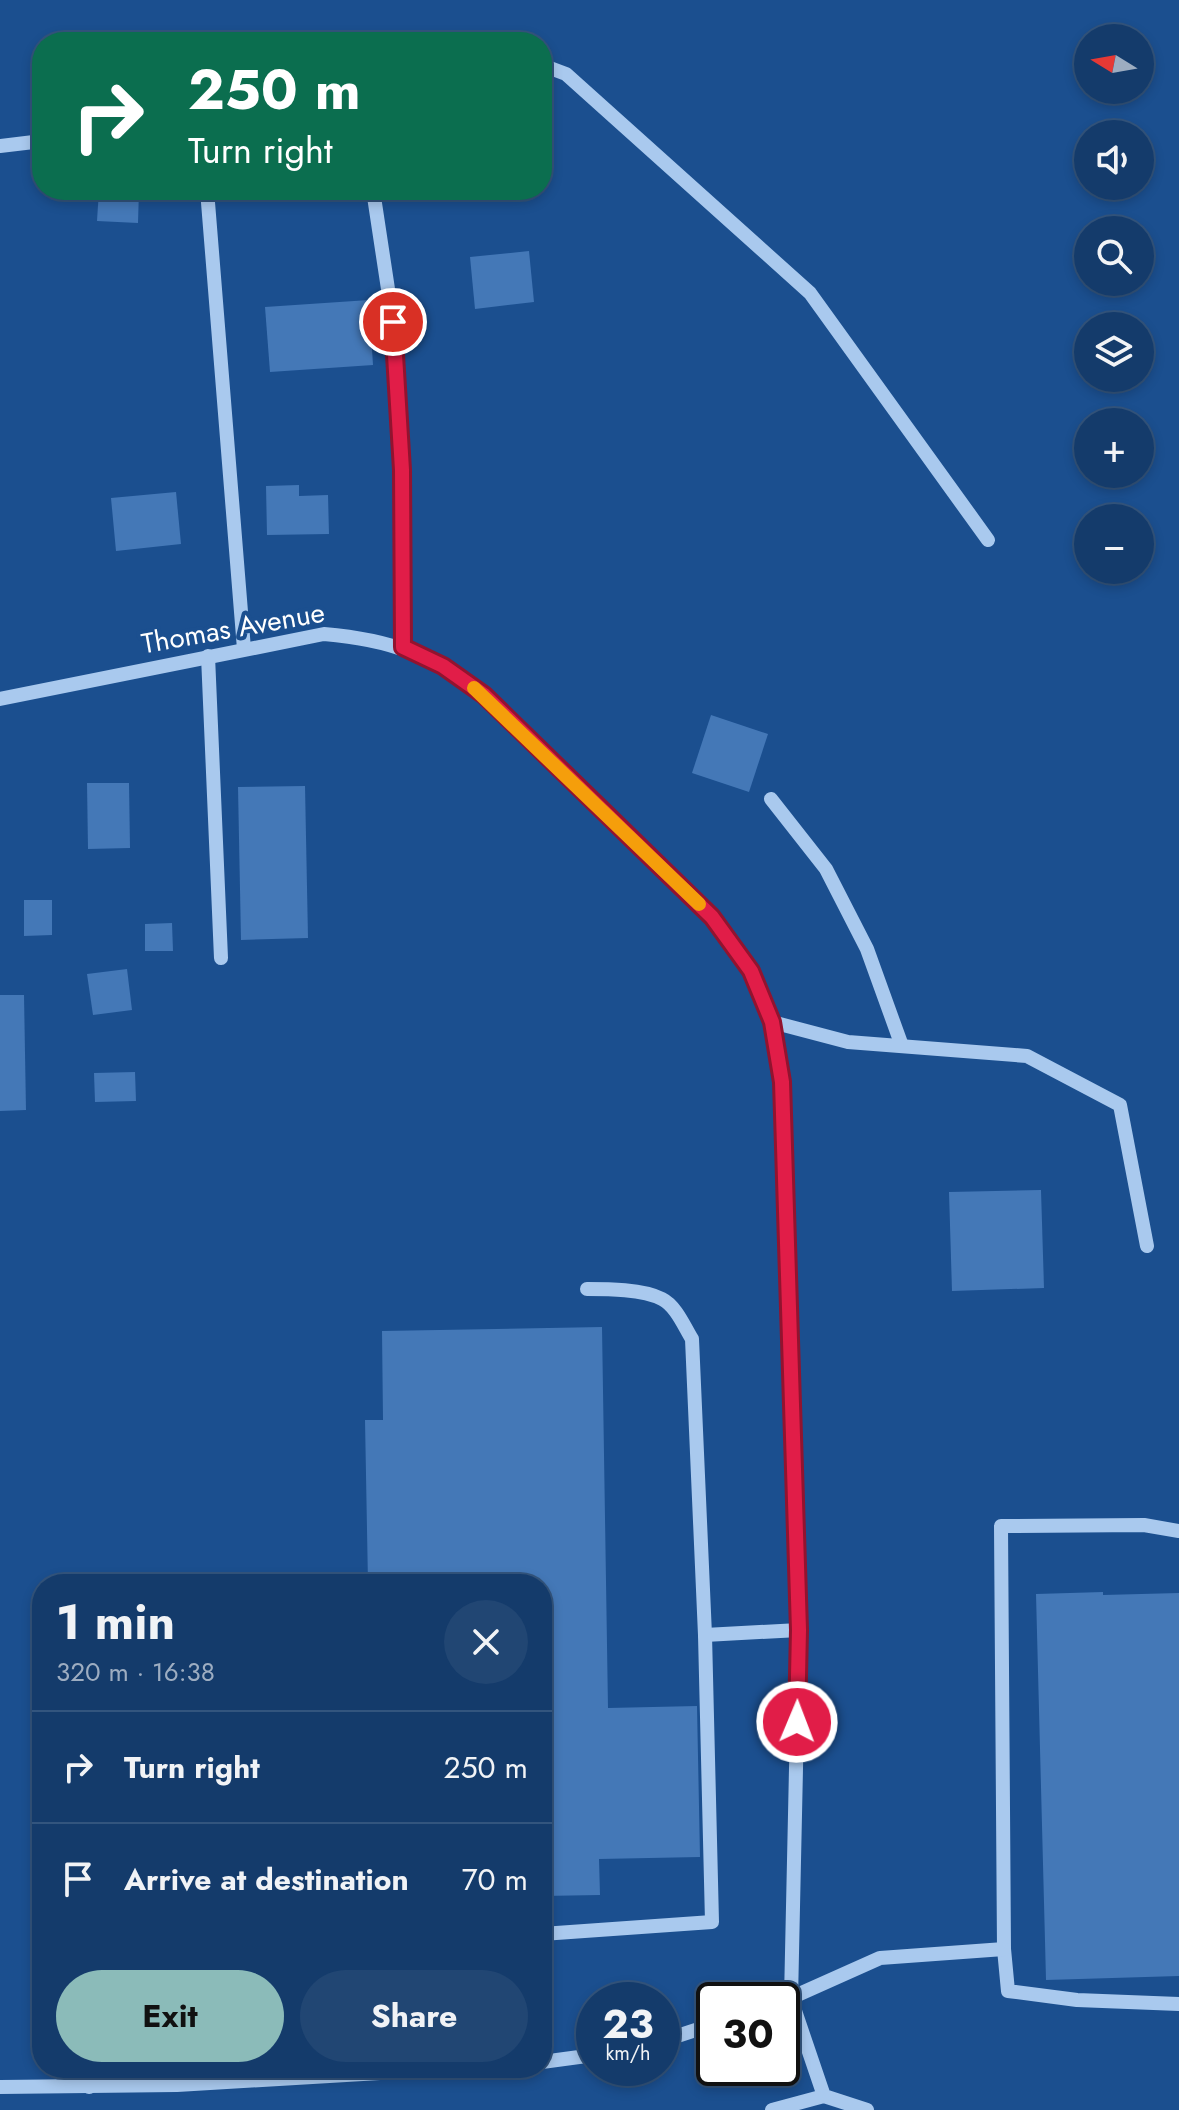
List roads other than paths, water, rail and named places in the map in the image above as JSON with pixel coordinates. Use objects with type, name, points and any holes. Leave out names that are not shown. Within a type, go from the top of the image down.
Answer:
[{"type":"street","points":[[552,69],[566,74],[810,293],[988,540]]},
{"type":"street","points":[[0,146],[32,142]]},
{"type":"street","points":[[208,200],[244,649]]},
{"type":"street","points":[[375,200],[393,322],[402,470],[403,647]]},
{"type":"street","name":"Thomas Avenue","points":[[0,699],[324,634],[364,637],[403,647],[443,666],[484,695],[712,917],[751,971],[772,1022],[782,1082],[799,1630],[787,1982]]},
{"type":"street","points":[[208,656],[221,958]]},
{"type":"street","points":[[771,799],[826,869],[867,949],[902,1046]]},
{"type":"street","points":[[772,1022],[848,1042],[1027,1056],[1120,1105],[1147,1246]]},
{"type":"street","points":[[552,1933],[712,1922],[705,1635],[692,1339],[676,1313],[661,1299],[618,1289],[587,1289]]},
{"type":"street","points":[[1179,1531],[1144,1525],[1001,1526],[1004,1949],[1008,1991],[1077,2000],[1179,2004]]},
{"type":"street","points":[[705,1635],[799,1630]]},
{"type":"street","points":[[800,1994],[880,1958],[1004,1949]]},
{"type":"street","points":[[800,2035],[824,2096]]},
{"type":"street","points":[[552,2061],[576,2057]]},
{"type":"street","points":[[89,2078],[89,2087]]},
{"type":"street","points":[[0,2087],[89,2087],[261,2078]]},
{"type":"street","points":[[772,2110],[824,2096],[867,2110]]}]
